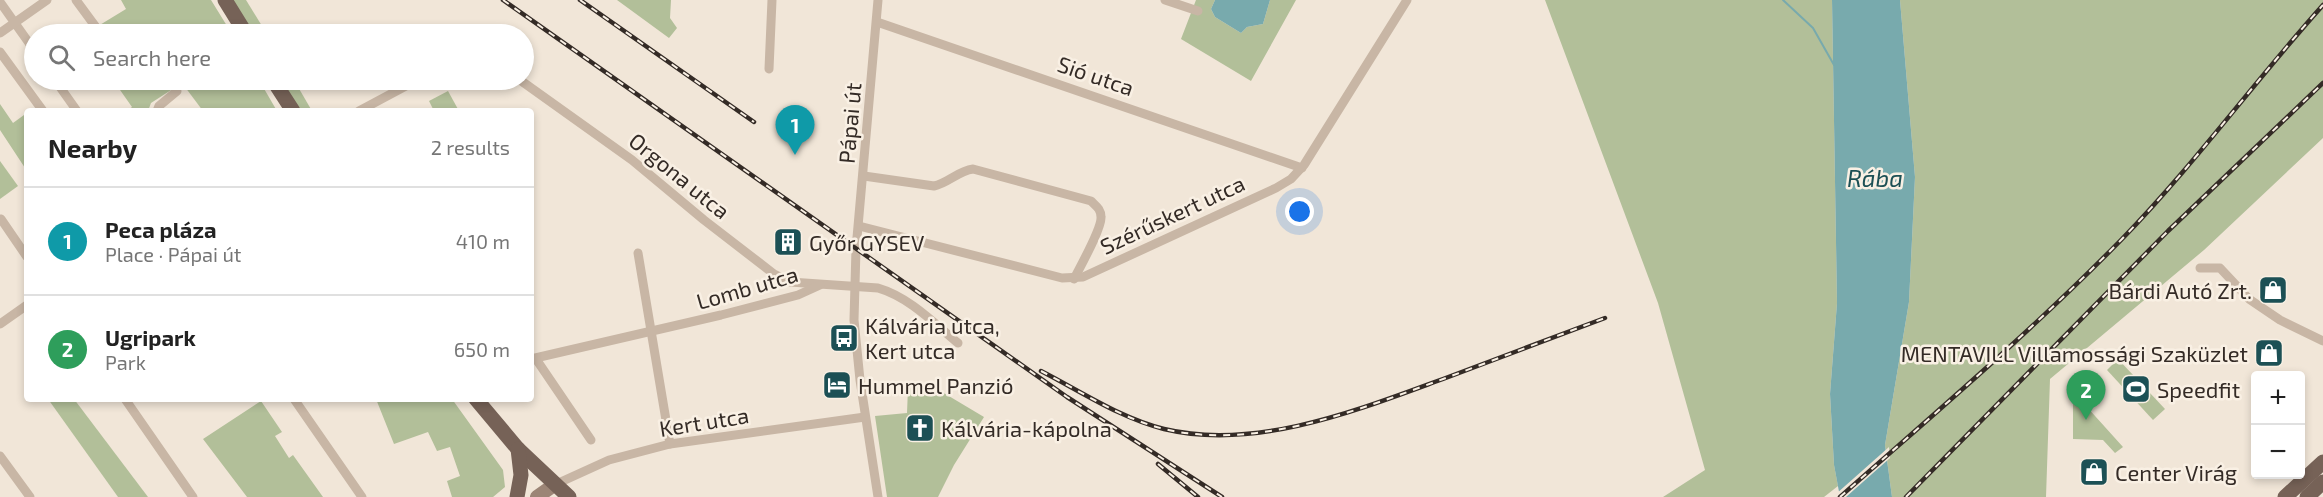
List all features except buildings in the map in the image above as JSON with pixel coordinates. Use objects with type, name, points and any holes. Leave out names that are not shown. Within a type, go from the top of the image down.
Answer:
[{"type":"main road","points":[[225,0],[240,24]]},
{"type":"main road","points":[[279,90],[291,108]]},
{"type":"main road","points":[[479,402],[518,449],[569,497]]},
{"type":"main road","points":[[517,497],[521,475],[518,449]]},
{"type":"main road","points":[[2285,497],[2323,462]]},
{"type":"main road","points":[[2307,497],[2323,482]]},
{"type":"street","points":[[0,33],[47,0]]},
{"type":"street","points":[[76,0],[94,24]]},
{"type":"street","points":[[769,69],[772,0]]},
{"type":"street","name":"Pápai út","points":[[878,0],[854,287],[854,320],[865,417],[878,497]]},
{"type":"street","points":[[1165,0],[1198,11]]},
{"type":"street","name":"Szérűskert utca","points":[[1074,279],[1083,277],[1291,179],[1302,168],[1407,0]]},
{"type":"street","points":[[0,2],[24,36]]},
{"type":"street","name":"Sió utca","points":[[877,22],[1302,168]]},
{"type":"street","points":[[0,52],[24,85]]},
{"type":"street","points":[[28,90],[41,108]]},
{"type":"street","points":[[62,90],[75,108]]},
{"type":"street","points":[[365,108],[398,90]]},
{"type":"street","name":"Orgona utca","points":[[533,90],[632,160],[704,220],[774,273],[790,282],[822,284]]},
{"type":"street","points":[[158,108],[177,91]]},
{"type":"street","points":[[859,226],[1062,278],[1074,279],[1099,227],[1101,217],[1098,207],[1090,201],[973,169],[964,170],[941,185],[934,186],[864,176]]},
{"type":"street","points":[[1,219],[24,253]]},
{"type":"street","points":[[638,253],[670,444]]},
{"type":"street","points":[[2200,268],[2220,268],[2248,299],[2280,320],[2323,341]]},
{"type":"street","name":"Lomb utca","points":[[534,359],[798,295],[822,284],[891,291],[905,299],[958,343]]},
{"type":"street","points":[[0,324],[24,307]]},
{"type":"street","points":[[534,360],[591,440]]},
{"type":"street","points":[[127,402],[193,497]]},
{"type":"street","points":[[296,402],[362,497]]},
{"type":"street","name":"Kert utca","points":[[554,485],[609,460],[670,444],[865,417]]},
{"type":"street","points":[[0,456],[30,497]]},
{"type":"street","points":[[537,497],[554,485]]},
{"type":"green space","points":[[121,0],[211,0],[226,24],[101,24],[126,9]]},
{"type":"green space","points":[[225,0],[246,0],[261,24],[241,24]]},
{"type":"green space","points":[[617,0],[671,0],[670,18],[677,28],[669,38]]},
{"type":"green space","points":[[1196,0],[1215,0],[1211,9],[1215,17],[1241,33],[1247,27],[1263,24],[1270,0],[1296,0],[1251,81],[1181,39]]},
{"type":"green space","points":[[1545,0],[1832,0],[1837,303],[1830,394],[1834,465],[1838,486],[1824,497],[1663,497],[1705,470],[1658,303]]},
{"type":"green space","points":[[1900,0],[2323,0],[2323,138],[2204,250],[2050,379],[2046,497],[1892,497],[1885,445],[1909,302],[1915,177]]},
{"type":"green space","points":[[120,90],[171,90],[151,103],[149,108],[132,107]]},
{"type":"green space","points":[[187,90],[265,90],[275,108],[201,108]]},
{"type":"green space","points":[[281,90],[300,90],[310,108],[293,108]]},
{"type":"green space","points":[[448,91],[457,108],[432,108],[429,101]]},
{"type":"green space","points":[[0,104],[13,123],[24,115],[24,166],[0,130]]},
{"type":"green space","points":[[0,161],[18,186],[0,199]]},
{"type":"green space","name":"Speedfit","points":[[2118,359],[2165,409],[2153,420],[2107,370]]},
{"type":"green space","points":[[927,383],[984,417],[954,465],[938,497],[887,497],[875,416],[907,413],[908,388]]},
{"type":"green space","points":[[2077,396],[2123,447],[2115,453],[2103,440],[2073,439],[2073,402]]},
{"type":"green space","points":[[50,402],[76,402],[148,497],[118,497]]},
{"type":"green space","points":[[262,402],[282,432],[275,436],[289,458],[293,455],[323,497],[247,497],[203,439]]},
{"type":"green space","points":[[377,402],[454,402],[503,470],[505,487],[493,497],[452,497],[447,481],[460,476],[450,447],[437,451],[428,432],[394,444]]},
{"type":"water","points":[[1215,0],[1270,0],[1263,24],[1247,27],[1241,33],[1215,17],[1211,9]]},
{"type":"water","name":"Rába","points":[[1832,0],[1900,0],[1915,177],[1909,302],[1885,445],[1892,497],[1840,497],[1834,465],[1830,394],[1837,303]]},
{"type":"pier","points":[[1889,447],[1890,458],[1846,497],[1837,497],[1836,494]]},
{"type":"waterway","points":[[1783,0],[1813,28],[1834,65]]},
{"type":"railway","points":[[503,0],[1067,397],[1222,497]]},
{"type":"railway","points":[[580,0],[754,122]]},
{"type":"railway","points":[[1840,497],[2019,338],[2122,239],[2174,182],[2323,5]]},
{"type":"railway","points":[[1906,497],[2168,231],[2323,83]]},
{"type":"railway","points":[[1041,371],[1117,411],[1148,424],[1164,429],[1199,434],[1234,435],[1270,431],[1342,414],[1605,318]]},
{"type":"railway","points":[[1158,464],[1198,497]]},
{"type":"place","name":"Peca pláza","points":[[795,155]]},
{"type":"place","name":"Győr GYSEV","points":[[788,242]]},
{"type":"place","name":"Bárdi Autó Zrt.","points":[[2273,290]]},
{"type":"place","name":"Kálvária utca, Kert utca","points":[[844,338]]},
{"type":"place","name":"MENTAVILL Villamossági Szaküzlet","points":[[2269,353]]},
{"type":"place","name":"Hummel Panzió","points":[[837,385]]},
{"type":"place","name":"Speedfit","points":[[2136,389]]},
{"type":"place","name":"Ugripark","points":[[2086,420]]},
{"type":"place","name":"Kálvária-kápolna","points":[[920,428]]},
{"type":"place","name":"Center Virág","points":[[2094,472]]}]
